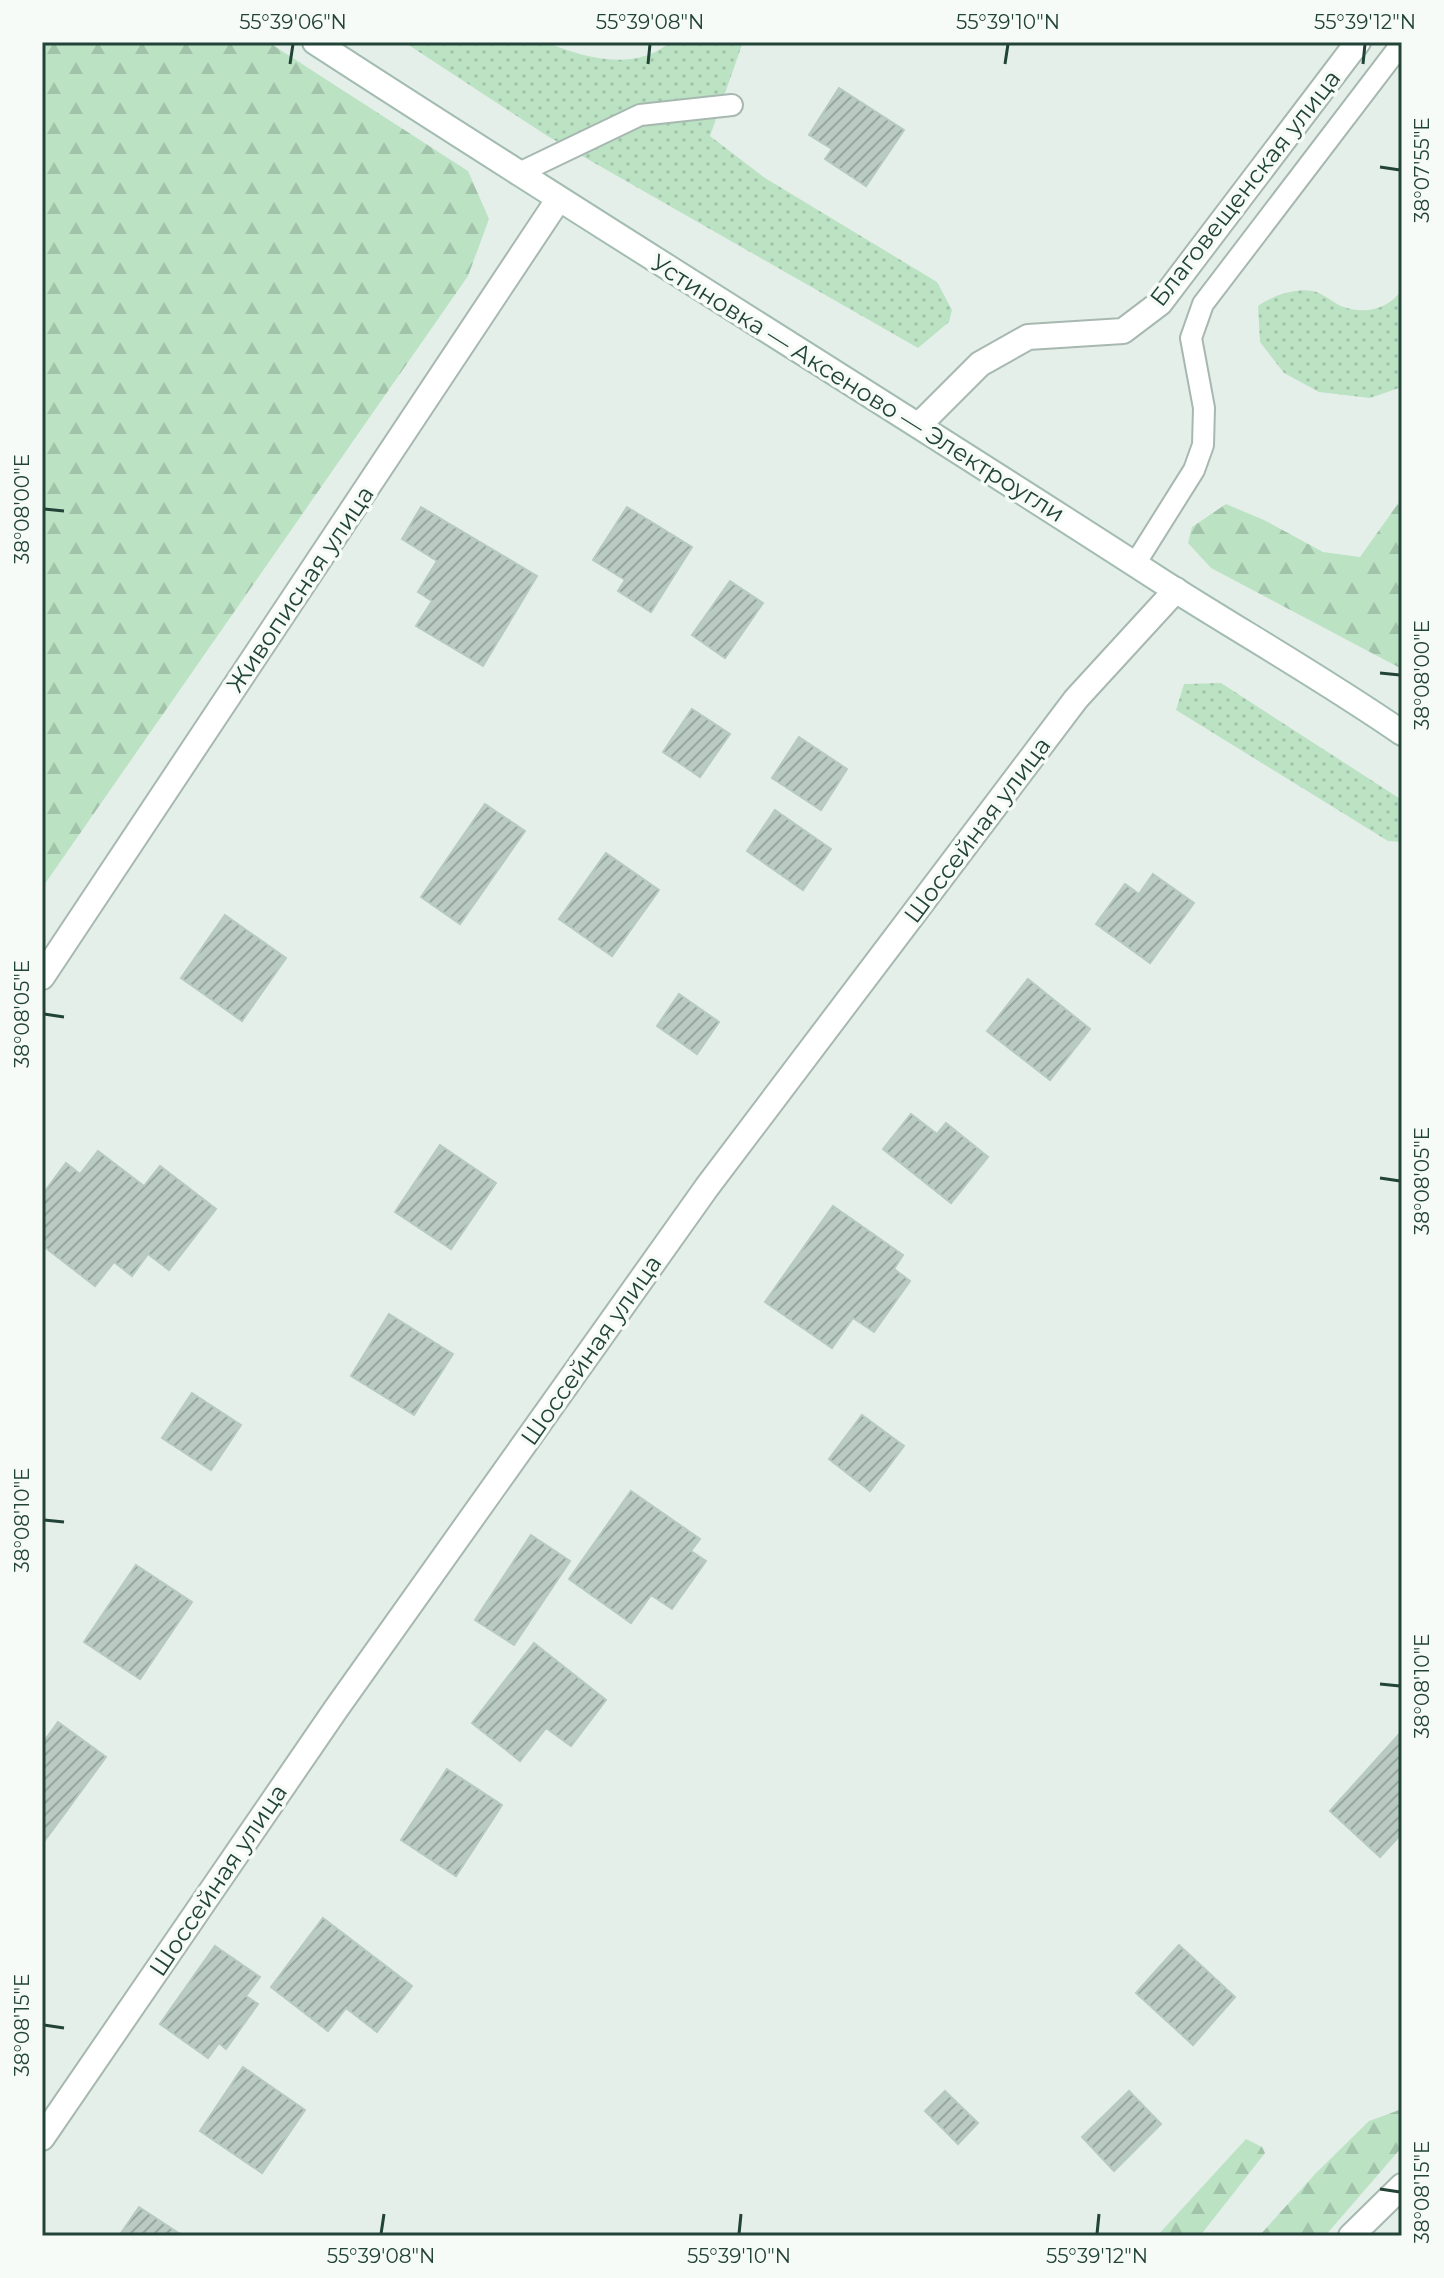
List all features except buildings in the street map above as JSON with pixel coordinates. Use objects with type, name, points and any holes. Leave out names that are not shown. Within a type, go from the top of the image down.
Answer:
[{"type":"street","name":"Благовещенская улица","points":[[919,425],[980,364],[1028,337],[1123,331],[1160,303],[1358,42]]},
{"type":"street","name":"Устиновка — Аксеново — Электроугли","points":[[318,43],[517,174],[1176,590],[1337,688],[1402,733]]},
{"type":"street","name":"Живописная улица","points":[[42,977],[558,200]]},
{"type":"street","name":"Шоссейная улица","points":[[42,2138],[336,1709],[707,1187],[1076,699],[1176,590]]},
{"type":"street","points":[[1351,2236],[1402,2186]]},
{"type":"lane","points":[[1135,564],[1194,470],[1203,445],[1204,408],[1191,338],[1203,304],[1402,43]]},
{"type":"lane","points":[[517,174],[640,115],[732,105]]},
{"type":"green space","points":[[42,42],[268,42],[468,171],[489,219],[468,276],[42,888]]},
{"type":"green space","points":[[404,42],[546,42],[593,57],[626,59],[641,57],[670,42],[743,42],[710,136],[765,178],[937,282],[952,310],[949,322],[918,348],[549,137]]},
{"type":"green space","points":[[1402,289],[1402,387],[1370,398],[1319,392],[1284,373],[1260,342],[1258,306],[1276,296],[1312,291],[1349,309],[1367,310],[1390,302]]},
{"type":"green space","points":[[1402,498],[1402,669],[1211,568],[1188,543],[1192,527],[1226,504],[1264,520],[1323,552],[1360,557]]},
{"type":"green space","points":[[1221,683],[1402,800],[1402,842],[1388,841],[1176,710],[1184,684]]},
{"type":"green space","points":[[1402,2109],[1402,2147],[1325,2236],[1259,2236],[1369,2121]]},
{"type":"green space","points":[[1246,2139],[1262,2147],[1265,2153],[1200,2236],[1157,2236]]}]
